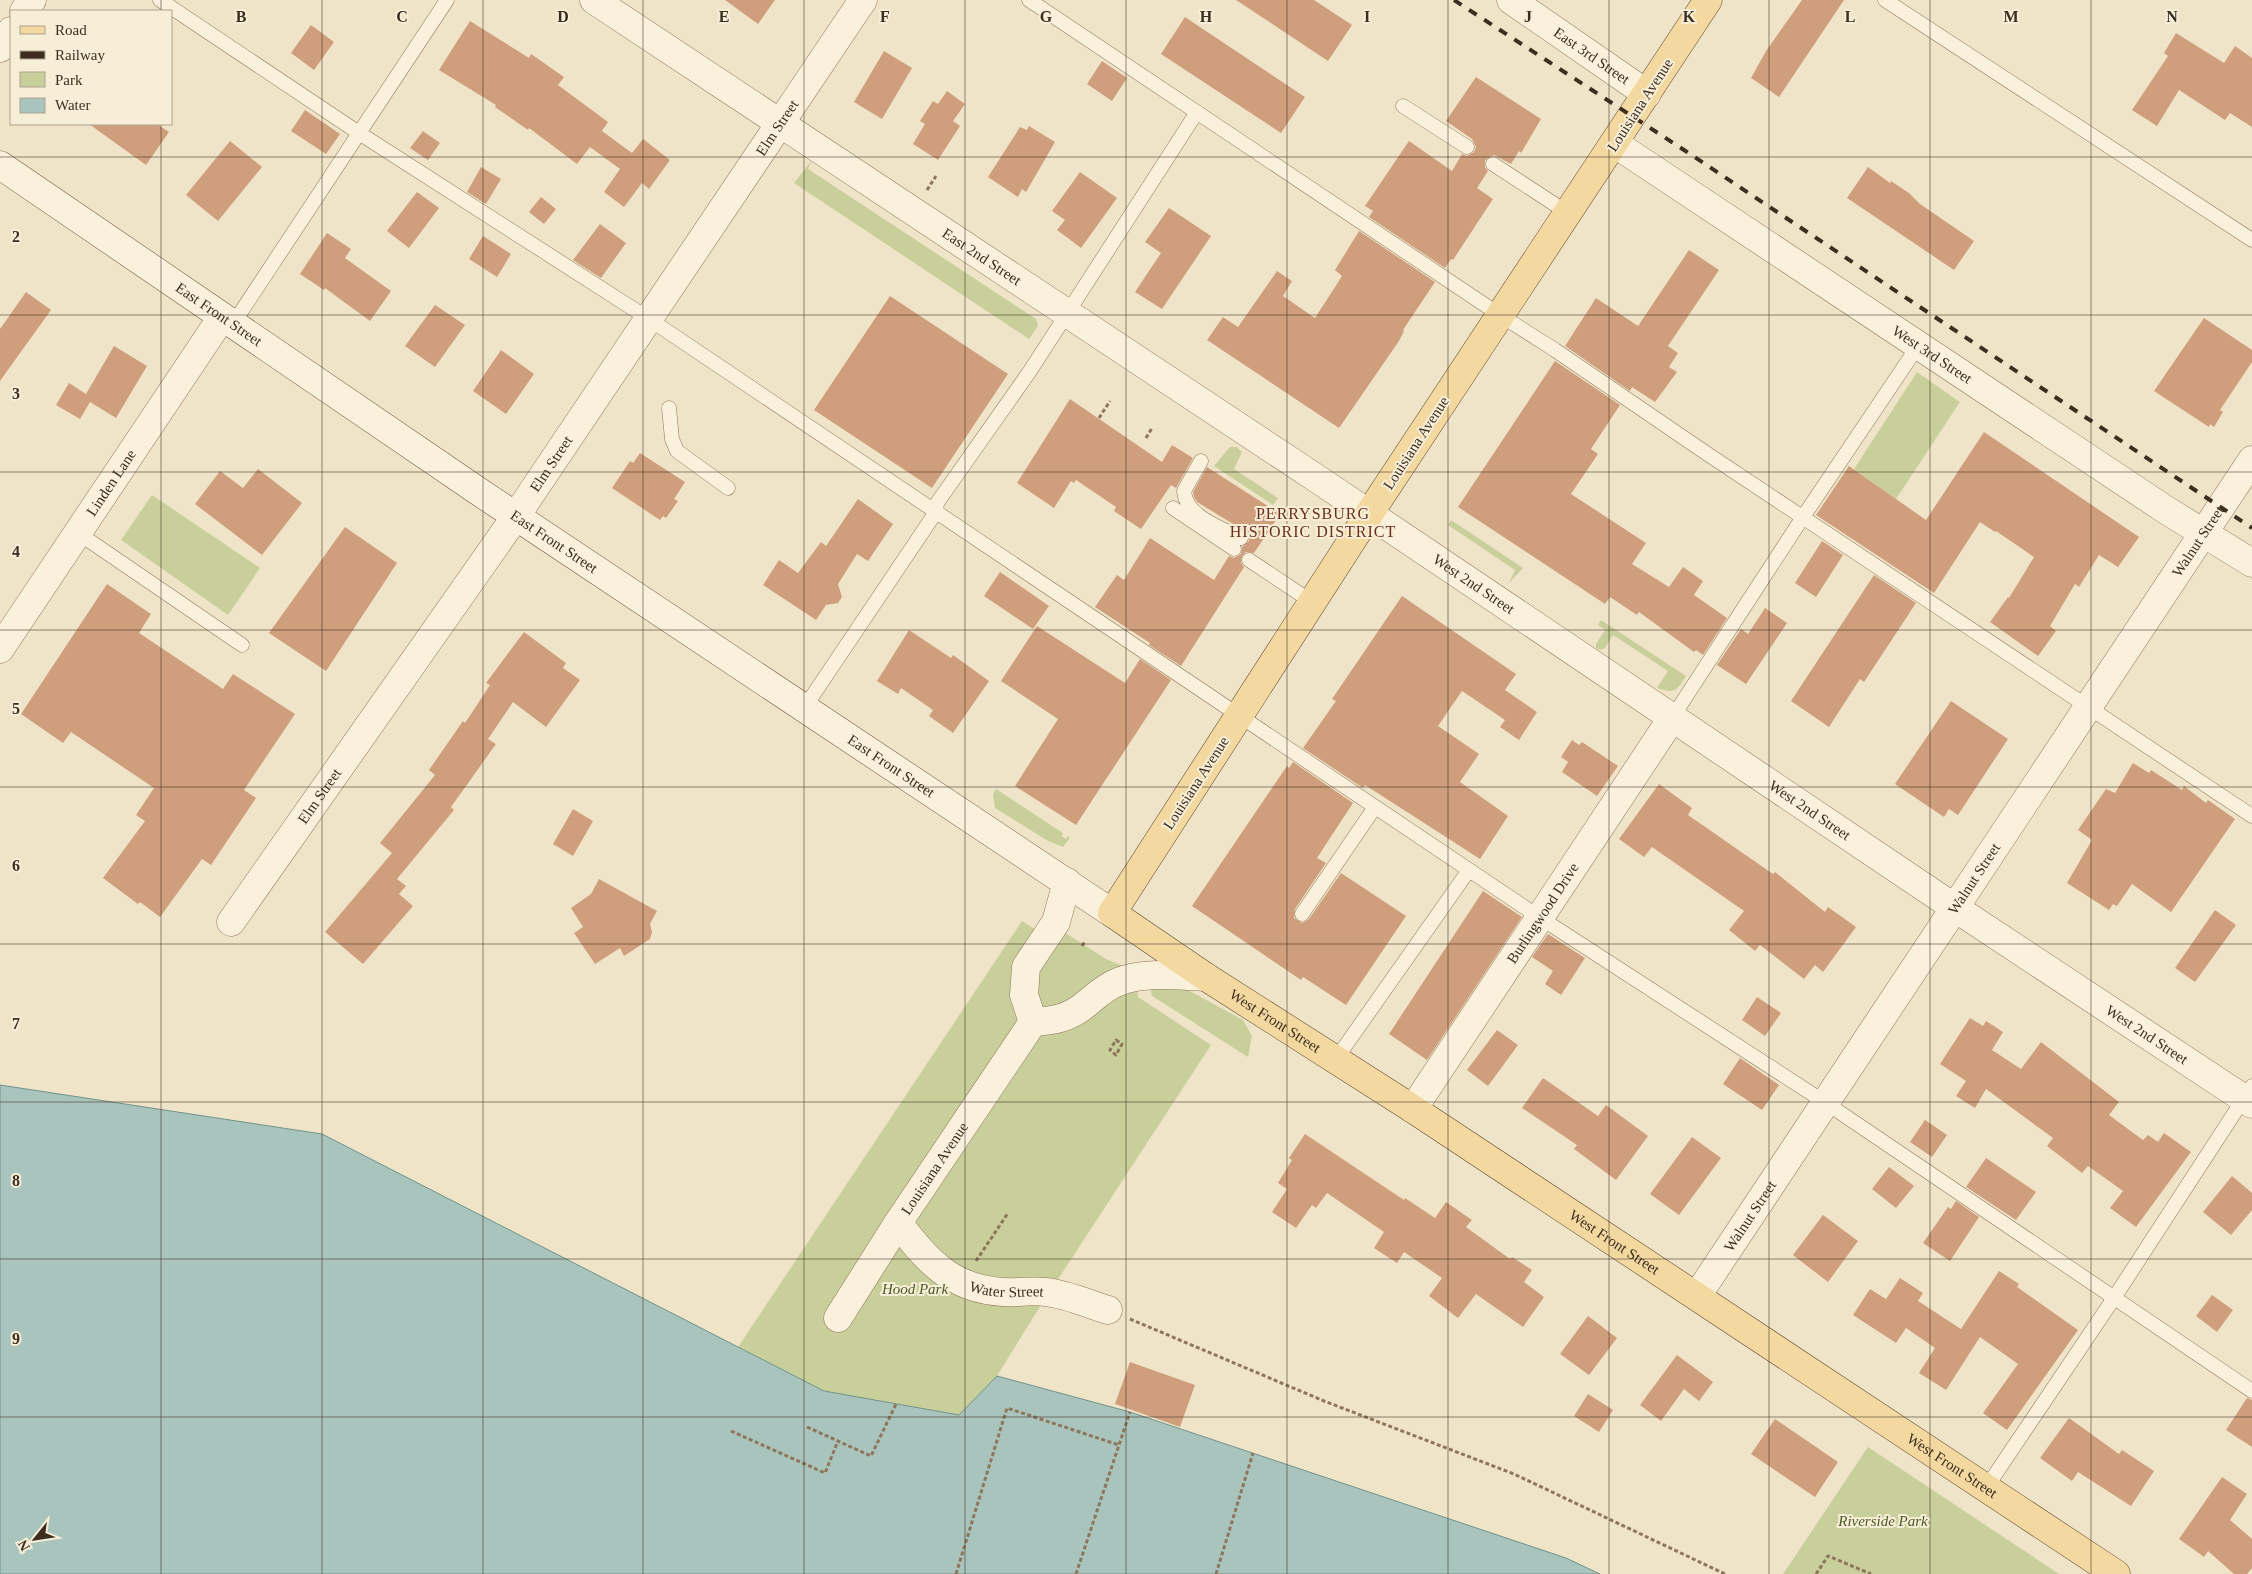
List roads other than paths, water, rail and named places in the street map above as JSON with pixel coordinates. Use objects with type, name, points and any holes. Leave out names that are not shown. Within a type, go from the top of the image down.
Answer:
[{"type":"main road","name":"Louisiana Avenue","points":[[1112,913],[1369,514],[1708,0]]},
{"type":"main road","name":"West Front Street","points":[[1112,913],[1206,977],[1413,1108],[2116,1574]]},
{"type":"street","name":"East 2nd Street","points":[[594,0],[1369,514]]},
{"type":"street","name":"Elm Street","points":[[231,922],[516,516],[863,0]]},
{"type":"street","name":"East 3rd Street","points":[[1511,0],[1647,94]]},
{"type":"street","points":[[0,48],[10,33]]},
{"type":"street","name":"West 3rd Street","points":[[1614,143],[2166,510],[2252,563]]},
{"type":"street","name":"East Front Street","points":[[0,165],[516,516],[1112,913]]},
{"type":"street","name":"Linden Lane","points":[[0,650],[78,533],[227,320]]},
{"type":"street","name":"Walnut Street","points":[[1697,1296],[2252,460]]},
{"type":"street","name":"West 2nd Street","points":[[1369,514],[1955,908],[2249,1096]]},
{"type":"street","name":"Burlingwood Drive","points":[[1413,1108],[1672,718]]},
{"type":"street","points":[[1068,882],[1056,922],[1026,967],[1024,995],[1033,1022],[1054,1021],[1069,1016],[1116,982],[1131,978],[1153,975],[1206,977]]},
{"type":"street","name":"Louisiana Avenue","points":[[838,1318],[898,1223],[1033,1022]]},
{"type":"street","name":"Water Street","points":[[898,1223],[923,1254],[937,1268],[952,1278],[984,1290],[1056,1293],[1108,1310]]},
{"type":"lane","points":[[160,0],[359,133],[649,319],[1539,917],[1826,1102],[2252,1391]]},
{"type":"lane","points":[[227,320],[359,133],[446,0]]},
{"type":"lane","points":[[1029,0],[2252,816]]},
{"type":"lane","points":[[1885,0],[2252,240]]},
{"type":"lane","points":[[1403,106],[1467,147]]},
{"type":"lane","points":[[805,707],[936,512],[938,503],[1030,371],[1197,112]]},
{"type":"lane","points":[[1493,164],[1568,213]]},
{"type":"lane","points":[[1672,718],[1803,517],[1918,346]]},
{"type":"lane","points":[[669,408],[672,438],[677,451],[728,488]]},
{"type":"lane","points":[[1173,508],[1237,544],[1200,517],[1187,504],[1184,491],[1201,461]]},
{"type":"lane","points":[[78,533],[242,645]]},
{"type":"lane","points":[[1249,560],[1312,602]]},
{"type":"lane","points":[[1302,914],[1375,807]]},
{"type":"lane","points":[[1336,1059],[1469,870]]},
{"type":"lane","points":[[1986,1488],[2249,1096]]},
{"type":"water","points":[[0,1085],[322,1134],[824,1391],[959,1415],[997,1376],[1130,1412],[1566,1558],[1600,1574],[0,1574]]},
{"type":"railway","points":[[1454,0],[1684,150],[2252,528]]},
{"type":"district","name":"PERRYSBURG HISTORIC DISTRICT","points":[[1313,522]]},
{"type":"park label","name":"Hood Park","points":[[915,1289]]},
{"type":"park label","name":"Riverside Park","points":[[1883,1521]]}]
